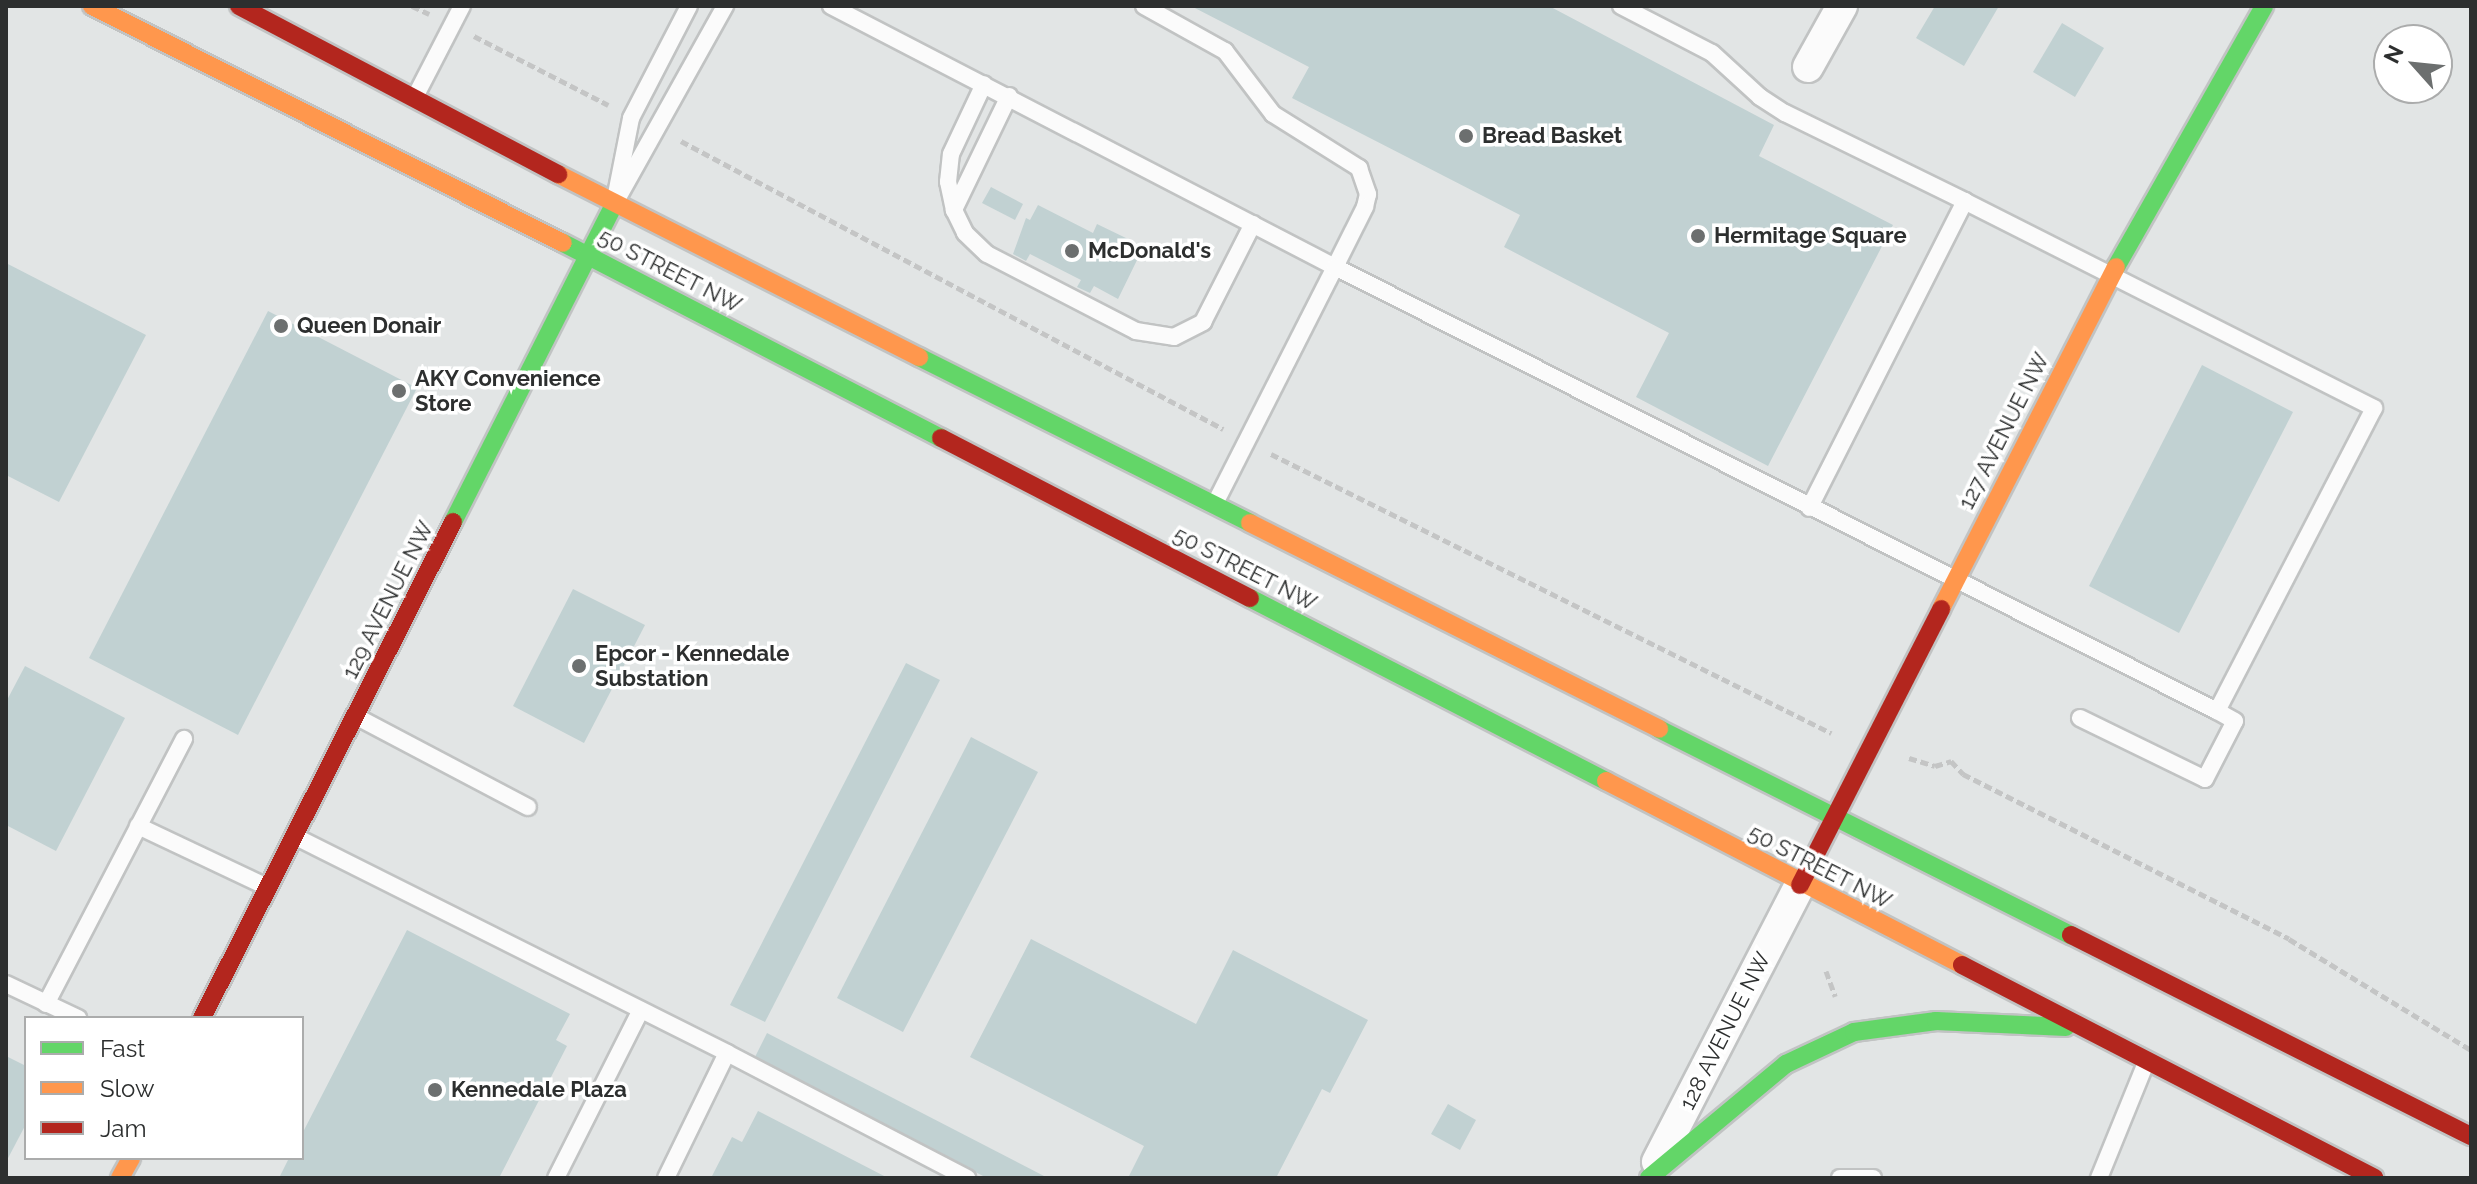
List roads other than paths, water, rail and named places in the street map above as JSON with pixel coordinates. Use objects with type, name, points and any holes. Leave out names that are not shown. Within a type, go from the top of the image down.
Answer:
[{"type":"main road","name":"50 STREET NW","points":[[92,6],[591,257],[1800,885],[2374,1178]]},
{"type":"main road","name":"50 STREET NW","points":[[239,6],[614,204],[2471,1136]]},
{"type":"main road","name":"127 AVENUE NW","points":[[1800,885],[2112,274],[2264,6]]},
{"type":"main road","name":"129 AVENUE NW","points":[[203,1016],[591,257],[614,204]]},
{"type":"main road","points":[[1649,1178],[1786,1064],[1854,1032],[1936,1021],[2081,1027]]},
{"type":"main road","points":[[120,1178],[130,1160]]},
{"type":"street","points":[[1808,67],[1842,6]]},
{"type":"street","name":"128 AVENUE NW","points":[[1649,1178],[1800,885]]},
{"type":"lane","points":[[271,23],[280,6]]},
{"type":"lane","points":[[414,97],[462,6]]},
{"type":"lane","points":[[614,204],[631,118],[689,6]]},
{"type":"lane","points":[[614,204],[659,132],[725,6]]},
{"type":"lane","points":[[831,6],[1335,267],[2235,721],[2205,779],[2080,718]]},
{"type":"lane","points":[[1144,6],[1225,51],[1273,114],[1359,168],[1368,194],[1365,207],[1213,506]]},
{"type":"lane","points":[[1621,6],[1712,53],[1760,97],[1785,113],[2112,274],[2374,408],[2217,711]]},
{"type":"lane","points":[[984,84],[951,154],[948,182],[954,210],[965,233],[987,254],[1136,331],[1161,338],[1190,332],[1203,322],[1253,224]]},
{"type":"lane","points":[[954,210],[1009,96]]},
{"type":"lane","points":[[1809,508],[1965,201]]},
{"type":"lane","points":[[356,716],[528,807]]},
{"type":"lane","points":[[46,1004],[184,739]]},
{"type":"lane","points":[[138,826],[268,888]]},
{"type":"lane","points":[[294,836],[727,1053],[967,1178]]},
{"type":"lane","points":[[6,984],[73,1016]]},
{"type":"lane","points":[[556,1178],[641,1010]]},
{"type":"lane","points":[[666,1178],[727,1053]]},
{"type":"lane","points":[[2099,1178],[2146,1062]]},
{"type":"lane","points":[[1840,1178],[1873,1178]]},
{"type":"place","name":"Bread Basket","points":[[1466,136]]},
{"type":"place","name":"Hermitage Square","points":[[1698,236]]},
{"type":"place","name":"McDonald's","points":[[1072,251]]},
{"type":"place","name":"Queen Donair","points":[[281,326]]},
{"type":"place","name":"AKY Convenience Store","points":[[399,391]]},
{"type":"place","name":"Epcor - Kennedale Substation","points":[[579,666]]},
{"type":"place","name":"Kennedale Plaza","points":[[435,1090]]}]
